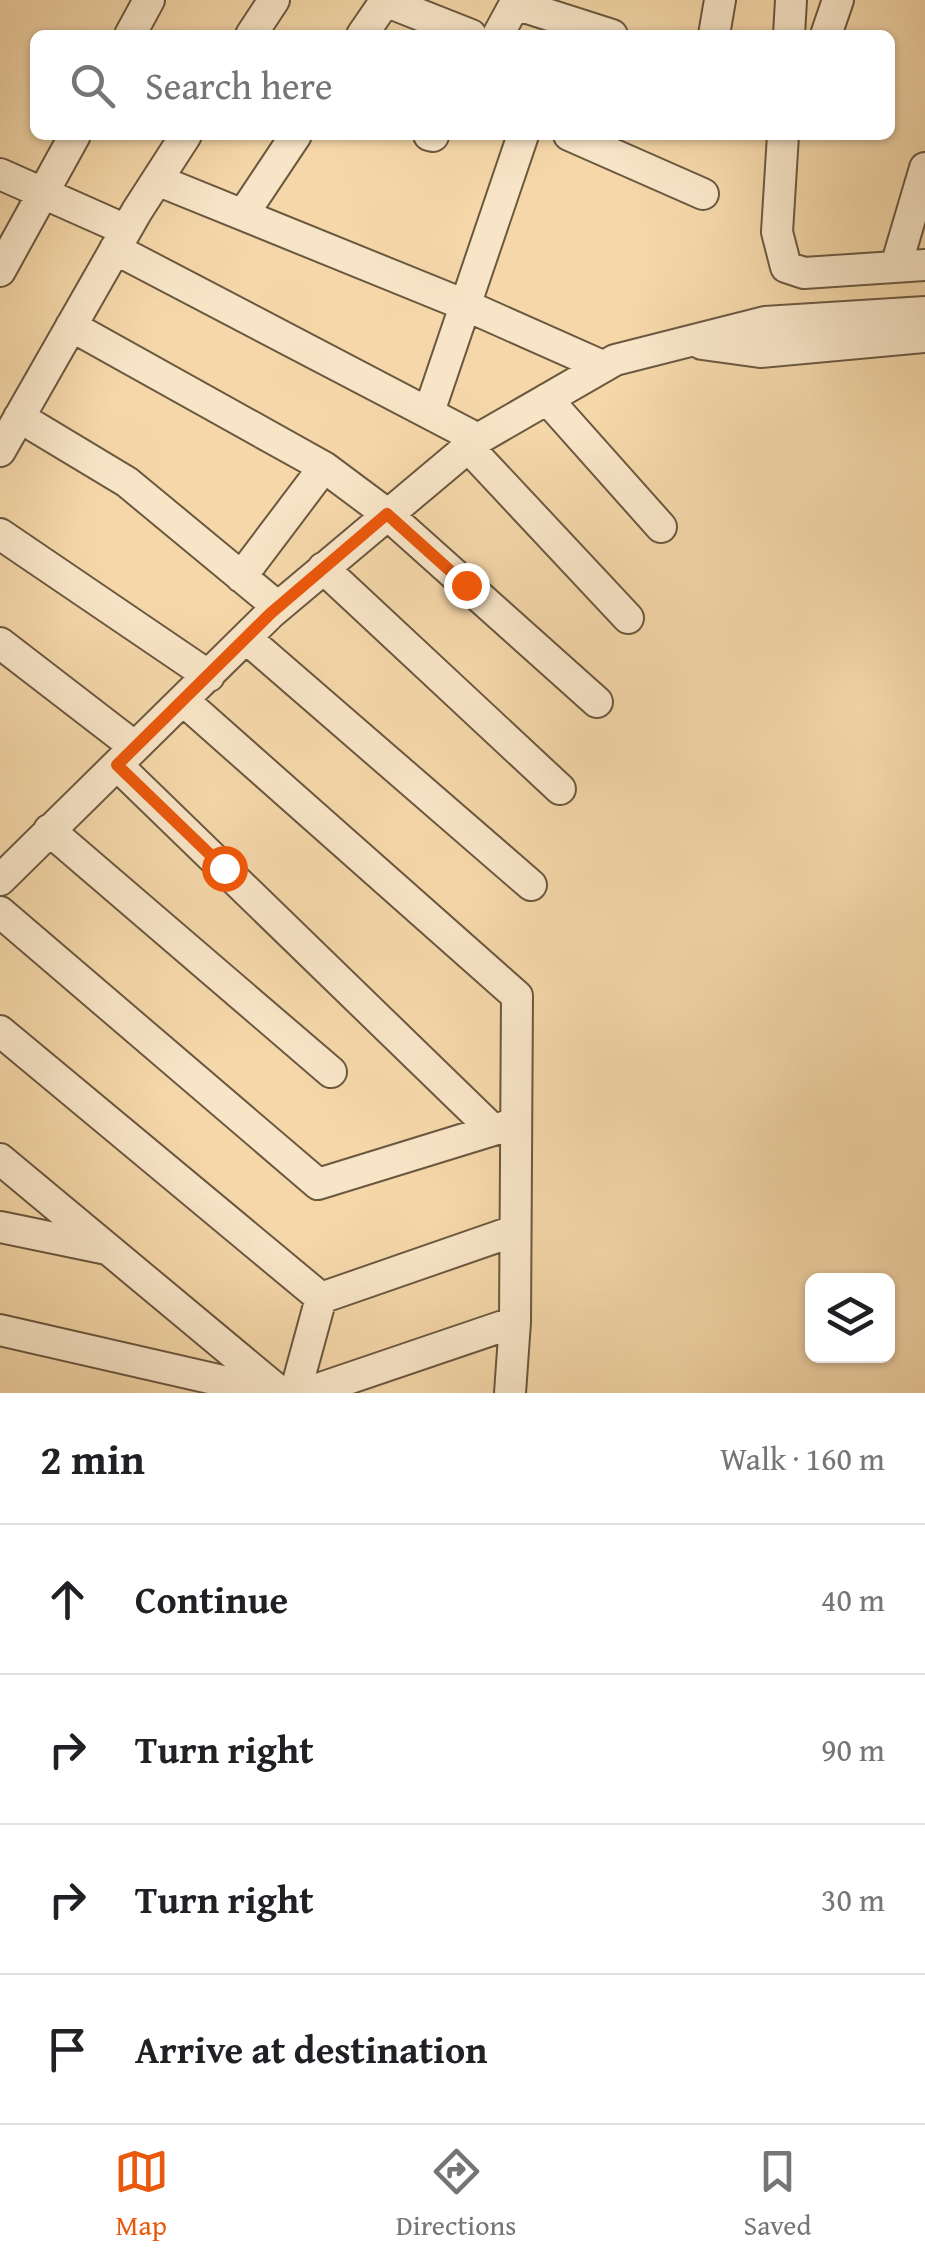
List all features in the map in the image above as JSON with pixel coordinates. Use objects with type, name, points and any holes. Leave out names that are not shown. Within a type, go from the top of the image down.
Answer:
[{"type":"street","points":[[133,30],[149,0]]},
{"type":"street","points":[[254,30],[272,0]]},
{"type":"street","points":[[365,30],[385,0],[459,30]]},
{"type":"street","points":[[715,30],[720,0]]},
{"type":"street","points":[[789,30],[791,0]]},
{"type":"street","points":[[828,30],[838,0]]},
{"type":"street","points":[[501,30],[516,2],[597,30]]},
{"type":"street","points":[[0,271],[72,140]]},
{"type":"street","points":[[0,451],[120,240],[183,140]]},
{"type":"street","points":[[244,212],[293,140]]},
{"type":"street","points":[[429,412],[521,140]]},
{"type":"street","points":[[580,140],[703,194]]},
{"type":"street","points":[[783,140],[778,232],[786,268],[804,273],[910,266],[925,168]]},
{"type":"street","points":[[781,170],[791,140]]},
{"type":"street","points":[[0,174],[43,193],[429,412],[472,442],[628,618]]},
{"type":"street","points":[[157,180],[465,304],[600,365]]},
{"type":"street","points":[[0,880],[278,607],[472,442],[600,365],[764,322],[925,312]]},
{"type":"street","points":[[71,326],[324,467],[387,514],[596,702]]},
{"type":"street","points":[[689,342],[760,352],[925,337]]},
{"type":"street","points":[[548,399],[661,527]]},
{"type":"street","points":[[20,417],[127,482],[278,607]]},
{"type":"street","points":[[241,576],[324,467]]},
{"type":"street","points":[[0,534],[209,676]]},
{"type":"street","points":[[323,568],[560,789]]},
{"type":"street","points":[[246,638],[531,885]]},
{"type":"street","points":[[0,643],[126,756],[503,1125]]},
{"type":"street","points":[[184,700],[517,996],[503,1125],[514,1231],[515,1322],[510,1393]]},
{"type":"street","points":[[49,830],[331,1072]]},
{"type":"street","points":[[0,912],[318,1184],[503,1125]]},
{"type":"street","points":[[0,1031],[321,1298]]},
{"type":"street","points":[[0,1158],[278,1393]]},
{"type":"street","points":[[0,1227],[110,1250]]},
{"type":"street","points":[[321,1298],[514,1231]]},
{"type":"street","points":[[295,1393],[321,1298]]},
{"type":"street","points":[[306,1393],[515,1322]]},
{"type":"street","points":[[0,1330],[278,1393]]},
{"type":"route","points":[[224,868],[117,765],[271,613],[387,514],[466,585]]}]
